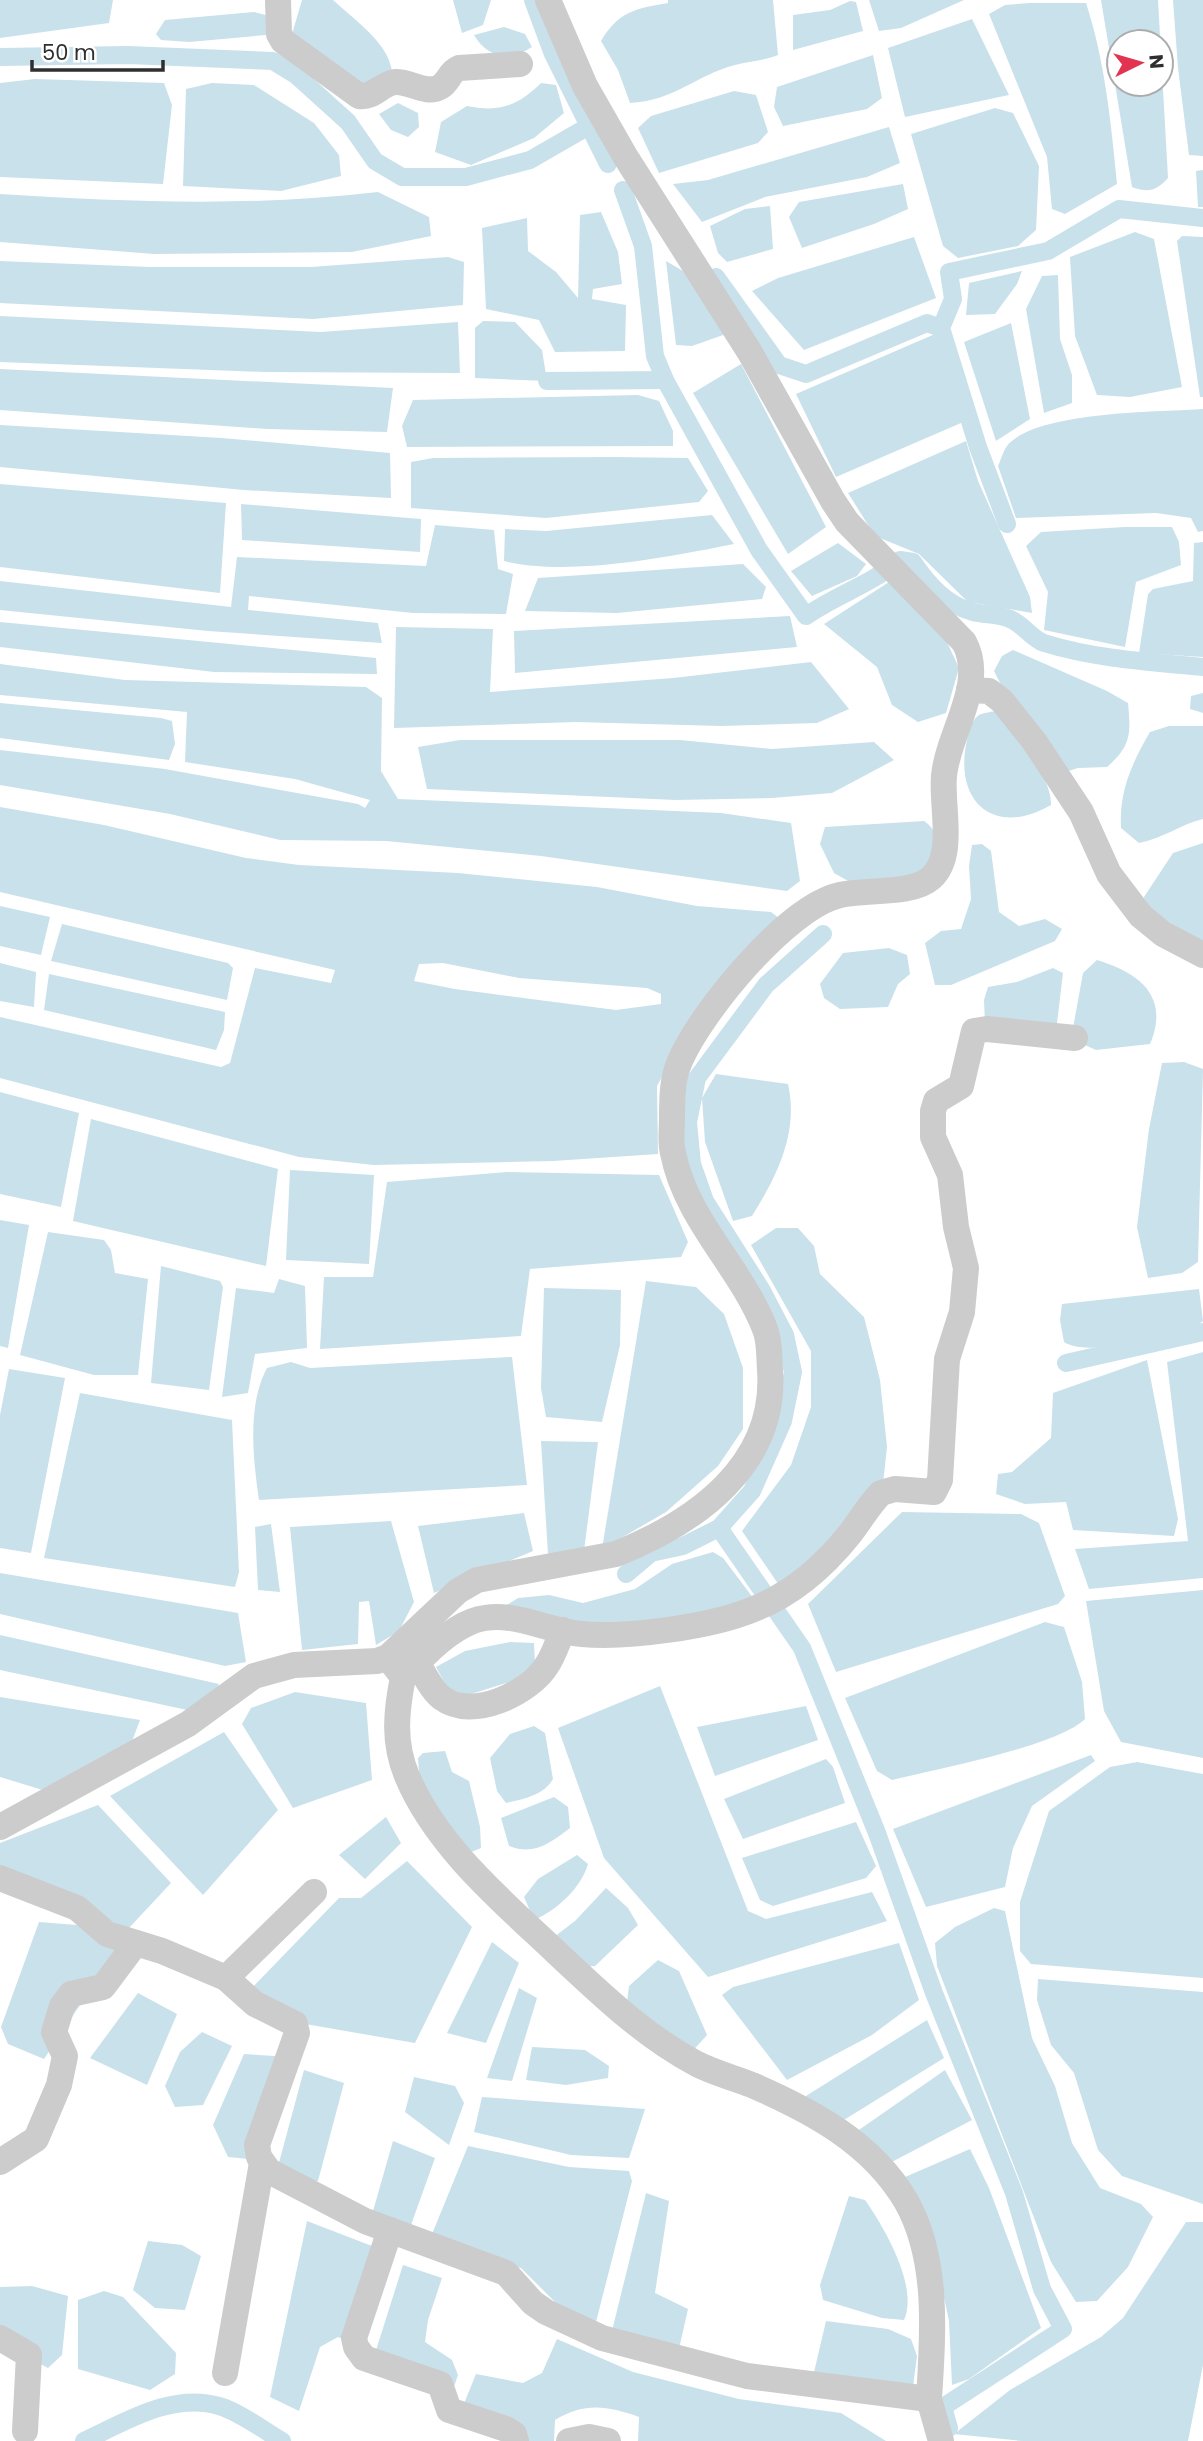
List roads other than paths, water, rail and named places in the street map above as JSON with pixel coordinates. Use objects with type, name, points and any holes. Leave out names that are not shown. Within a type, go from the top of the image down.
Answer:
[{"type":"street","points":[[278,0],[279,34],[283,41],[359,96],[373,94],[394,82],[436,89],[443,86],[452,70],[520,64]]},
{"type":"street","points":[[548,0],[585,86],[625,156],[742,339],[833,501],[848,522],[964,642],[971,655],[969,690],[951,741],[944,776],[944,852],[940,868],[930,880],[916,886],[829,898],[774,937],[751,959],[689,1041],[678,1066],[672,1094],[672,1151],[680,1178],[694,1209],[751,1298],[767,1333],[771,1387],[761,1438],[737,1473],[710,1502],[616,1554],[477,1580],[457,1591],[402,1666],[396,1729],[407,1776],[442,1835],[510,1909],[635,2025],[698,2065],[751,2085],[831,2123],[892,2182],[917,2226],[924,2253],[933,2314],[929,2399],[941,2441]]},
{"type":"street","points":[[969,690],[989,691],[1002,701],[1034,741],[1081,812],[1109,874],[1142,916],[1163,934],[1203,955]]},
{"type":"street","points":[[402,1666],[472,1621],[514,1617],[582,1634],[662,1630],[707,1623],[754,1609],[786,1592],[819,1569],[881,1493],[902,1489],[929,1494],[937,1489],[947,1359],[962,1312],[966,1268],[956,1227],[950,1175],[933,1137],[933,1111],[936,1101],[961,1086],[974,1031],[987,1029],[1075,1038]]},
{"type":"street","points":[[0,1827],[188,1724],[254,1676],[294,1665],[377,1661],[402,1666],[441,1698],[461,1706],[487,1704],[529,1685],[547,1666],[563,1630]]},
{"type":"street","points":[[0,1878],[77,1908],[107,1934],[226,1978],[255,2004],[295,2024],[298,2030],[258,2141],[262,2163],[225,2373]]},
{"type":"street","points":[[226,1978],[314,1892]]},
{"type":"street","points":[[0,2162],[33,2143],[51,2105],[65,2056],[54,2032],[66,1999],[77,1991],[103,1987],[136,1943]]},
{"type":"street","points":[[262,2163],[269,2171],[365,2221],[506,2273],[533,2303],[602,2338],[747,2376],[929,2399]]},
{"type":"street","points":[[390,2230],[354,2338],[359,2353],[364,2358],[440,2384],[449,2410],[506,2429],[514,2434],[516,2441]]},
{"type":"street","points":[[0,2338],[29,2355],[25,2431]]},
{"type":"street","points":[[569,2441],[589,2437],[608,2441]]},
{"type":"water","points":[[0,0],[113,0],[109,23],[0,38]]},
{"type":"water","points":[[302,0],[333,0],[377,41],[389,60],[392,71],[367,92],[292,34]]},
{"type":"water","points":[[453,0],[491,0],[483,25],[462,33]]},
{"type":"water","points":[[668,0],[773,0],[778,55],[721,69],[659,98],[630,103],[618,70],[601,41],[614,24],[629,13],[668,3]]},
{"type":"water","points":[[869,0],[964,0],[901,28],[879,31]]},
{"type":"water","points":[[1101,0],[1158,0],[1159,28],[1106,28]]},
{"type":"water","points":[[1173,0],[1203,0],[1203,156],[1189,155]]},
{"type":"water","points":[[850,1],[856,2],[863,31],[793,50],[793,15],[830,10]]},
{"type":"water","points":[[1086,3],[1093,25],[1107,98],[1117,184],[1065,214],[1052,209],[1047,157],[989,14],[1005,5]]},
{"type":"water","points":[[254,12],[273,17],[277,34],[189,42],[161,40],[156,34],[165,20]]},
{"type":"water","points":[[972,19],[1009,95],[905,117],[888,48]]},
{"type":"water","points":[[504,27],[525,34],[532,47],[515,54],[500,55],[485,49],[474,35]]},
{"type":"water","points":[[873,55],[882,98],[867,109],[783,126],[774,107],[777,87]]},
{"type":"water","points":[[35,79],[164,83],[172,105],[163,184],[0,177],[0,83]]},
{"type":"water","points":[[212,83],[254,85],[314,123],[339,155],[341,176],[281,191],[183,186],[186,89]]},
{"type":"water","points":[[541,83],[556,85],[564,113],[534,138],[471,165],[435,152],[441,122],[467,106],[499,108],[516,102]]},
{"type":"water","points":[[734,91],[756,95],[768,132],[758,143],[659,173],[638,128],[651,116]]},
{"type":"water","points":[[1117,98],[1164,98],[1168,178],[1152,190],[1132,187]]},
{"type":"water","points":[[398,103],[418,113],[419,127],[408,137],[391,130],[379,114]]},
{"type":"water","points":[[995,108],[1013,113],[1039,166],[1036,230],[1018,246],[958,258],[943,246],[911,134]]},
{"type":"water","points":[[889,127],[900,163],[867,177],[765,197],[702,222],[673,184],[708,180]]},
{"type":"water","points":[[1203,170],[1203,207],[1198,207],[1196,171]]},
{"type":"water","points":[[903,184],[908,209],[874,224],[802,248],[789,217],[799,202]]},
{"type":"water","points":[[378,192],[429,217],[431,236],[352,252],[154,254],[0,242],[0,194],[189,202],[284,200]]},
{"type":"water","points":[[770,206],[773,249],[727,262],[718,253],[710,226],[745,209]]},
{"type":"water","points":[[601,212],[618,252],[622,284],[593,289],[592,299],[626,305],[625,351],[555,352],[539,320],[486,309],[482,228],[527,218],[528,251],[556,272],[578,298],[580,215]]},
{"type":"water","points":[[1135,232],[1154,239],[1182,387],[1130,397],[1097,395],[1075,336],[1070,257]]},
{"type":"water","points":[[1182,236],[1203,237],[1203,397],[1200,397],[1177,241]]},
{"type":"water","points":[[914,237],[936,298],[804,350],[752,291],[778,278]]},
{"type":"water","points":[[448,257],[464,262],[463,305],[313,319],[0,303],[0,261],[150,267],[311,267]]},
{"type":"water","points":[[666,261],[683,271],[726,334],[692,346],[676,345]]},
{"type":"water","points":[[1022,271],[1017,284],[995,314],[966,315],[969,283]]},
{"type":"water","points":[[1058,275],[1060,339],[1072,375],[1072,403],[1044,413],[1026,309],[1042,276]]},
{"type":"water","points":[[0,316],[321,332],[458,322],[460,373],[264,372],[0,362]]},
{"type":"water","points":[[483,321],[515,322],[542,350],[547,381],[475,378],[475,328]]},
{"type":"water","points":[[1011,323],[1030,419],[996,441],[964,342]]},
{"type":"water","points":[[935,334],[962,404],[961,423],[836,477],[796,394]]},
{"type":"water","points":[[741,364],[826,527],[788,554],[693,393]]},
{"type":"water","points":[[0,369],[393,388],[387,432],[267,429],[0,410]]},
{"type":"water","points":[[638,395],[659,401],[673,431],[673,446],[407,447],[402,426],[413,400]]},
{"type":"water","points":[[1203,409],[1203,531],[1198,532],[1191,518],[1156,513],[1016,518],[998,466],[1007,446],[1022,434],[1070,420],[1129,413]]},
{"type":"water","points":[[0,425],[222,438],[390,453],[391,498],[244,490],[0,467]]},
{"type":"water","points":[[966,441],[978,481],[1030,597],[1032,613],[968,602],[919,554],[875,536],[848,493]]},
{"type":"water","points":[[433,458],[688,458],[708,491],[699,502],[546,518],[411,508],[411,462]]},
{"type":"water","points":[[0,484],[226,503],[220,593],[0,567]]},
{"type":"water","points":[[241,504],[421,519],[420,552],[242,540]]},
{"type":"water","points":[[712,515],[734,544],[649,559],[587,566],[557,567],[504,561],[505,529],[546,531]]},
{"type":"water","points":[[435,525],[494,530],[498,569],[513,574],[506,614],[413,613],[249,596],[248,610],[378,623],[382,643],[208,631],[0,610],[0,581],[231,607],[237,557],[426,566]]},
{"type":"water","points":[[1172,527],[1179,542],[1181,565],[1136,582],[1125,647],[1044,630],[1048,592],[1026,546],[1041,532]]},
{"type":"water","points":[[1203,542],[1203,657],[1139,653],[1148,594],[1153,589],[1193,581],[1194,543]]},
{"type":"water","points":[[838,543],[866,564],[857,576],[812,596],[791,571]]},
{"type":"water","points":[[743,564],[766,587],[762,599],[617,613],[525,611],[538,578]]},
{"type":"water","points":[[889,582],[946,640],[959,668],[946,713],[918,722],[892,705],[877,667],[824,624]]},
{"type":"water","points":[[790,616],[797,647],[515,673],[514,631]]},
{"type":"water","points":[[0,622],[376,658],[377,674],[214,672],[0,647]]},
{"type":"water","points":[[396,627],[493,629],[490,692],[673,678],[811,662],[849,709],[817,723],[721,726],[576,722],[394,728]]},
{"type":"water","points":[[1013,650],[1107,691],[1128,703],[1128,739],[1121,752],[1107,767],[1078,768],[1062,773],[1005,693],[994,671],[1002,656]]},
{"type":"water","points":[[0,664],[125,680],[366,687],[382,698],[381,771],[398,799],[721,813],[791,823],[800,881],[787,891],[541,856],[386,841],[280,840],[170,814],[0,785],[0,750],[165,769],[358,804],[365,808],[370,800],[295,779],[185,762],[187,712],[0,695]]},
{"type":"water","points":[[1203,693],[1203,713],[1190,709],[1191,696]]},
{"type":"water","points":[[0,703],[161,718],[172,721],[175,744],[169,760],[0,738]]},
{"type":"water","points":[[995,711],[1038,768],[1050,793],[1051,805],[1030,814],[1012,817],[996,815],[982,808],[972,797],[966,781],[964,762],[967,740],[976,717]]},
{"type":"water","points":[[1169,726],[1203,726],[1203,819],[1139,843],[1121,828],[1125,790],[1132,766],[1150,732]]},
{"type":"water","points":[[460,740],[680,740],[772,749],[874,742],[894,760],[832,793],[772,798],[676,800],[427,789],[418,747]]},
{"type":"water","points":[[0,807],[104,825],[246,858],[299,865],[458,873],[597,887],[697,906],[771,912],[783,921],[684,1036],[657,1086],[658,1154],[553,1161],[374,1165],[299,1157],[0,1078],[0,1017],[221,1067],[230,1063],[255,968],[331,983],[335,970],[0,892]],"holes":[[[443,963],[519,978],[647,988],[661,994],[661,1004],[616,1010],[414,981],[419,964]]]},
{"type":"water","points":[[924,821],[935,835],[935,851],[915,880],[857,886],[834,873],[820,844],[825,827]]},
{"type":"water","points":[[1203,843],[1203,942],[1175,931],[1145,903],[1144,897],[1173,853]]},
{"type":"water","points":[[982,844],[991,851],[999,912],[1019,926],[1045,919],[1062,929],[1055,941],[951,985],[935,985],[925,943],[941,931],[961,929],[971,899],[969,866],[972,845]]},
{"type":"water","points":[[0,906],[50,917],[41,955],[0,946]]},
{"type":"water","points":[[62,924],[228,963],[233,968],[227,1000],[51,961]]},
{"type":"water","points":[[889,948],[907,955],[910,974],[898,984],[888,1007],[840,1009],[824,998],[820,984],[843,953]]},
{"type":"water","points":[[1097,960],[1126,972],[1147,989],[1156,1013],[1150,1044],[1096,1050],[1071,1039],[1083,973]]},
{"type":"water","points":[[0,963],[36,972],[34,1007],[0,1001]]},
{"type":"water","points":[[1053,968],[1063,973],[1055,1040],[985,1024],[984,1000],[988,987],[1017,982]]},
{"type":"water","points":[[49,974],[225,1012],[224,1030],[216,1050],[44,1010]]},
{"type":"water","points":[[1184,1062],[1203,1069],[1198,1262],[1182,1273],[1148,1278],[1137,1227],[1149,1129],[1162,1063]]},
{"type":"water","points":[[716,1074],[788,1084],[791,1102],[791,1119],[784,1153],[770,1185],[752,1216],[733,1221],[705,1142],[702,1098]]},
{"type":"water","points":[[0,1092],[79,1113],[61,1207],[0,1194]]},
{"type":"water","points":[[91,1119],[278,1169],[266,1266],[73,1221]]},
{"type":"water","points":[[290,1170],[374,1175],[369,1264],[286,1260]]},
{"type":"water","points":[[507,1172],[659,1175],[688,1242],[681,1257],[530,1269],[521,1336],[320,1349],[324,1277],[373,1277],[387,1182]]},
{"type":"water","points":[[0,1220],[29,1225],[8,1348],[0,1346]]},
{"type":"water","points":[[776,1228],[798,1228],[814,1246],[820,1274],[864,1317],[880,1380],[887,1447],[882,1493],[785,1594],[742,1531],[791,1465],[811,1407],[811,1351],[751,1245]]},
{"type":"water","points":[[48,1232],[104,1240],[111,1250],[115,1273],[148,1279],[138,1375],[94,1375],[20,1355]]},
{"type":"water","points":[[161,1266],[220,1281],[223,1287],[209,1390],[151,1383]]},
{"type":"water","points":[[279,1279],[305,1286],[307,1348],[255,1354],[248,1393],[222,1397],[236,1288],[274,1293]]},
{"type":"water","points":[[646,1281],[696,1287],[724,1314],[743,1368],[743,1429],[718,1466],[666,1512],[602,1549]]},
{"type":"water","points":[[544,1288],[621,1290],[620,1345],[602,1422],[546,1417],[541,1388]]},
{"type":"water","points":[[1199,1289],[1203,1321],[1195,1327],[1109,1346],[1091,1348],[1064,1342],[1060,1320],[1062,1304]]},
{"type":"water","points":[[1203,1352],[1203,1578],[1089,1589],[1075,1549],[1188,1541],[1167,1362]]},
{"type":"water","points":[[512,1357],[527,1485],[259,1500],[254,1415],[256,1398],[267,1368],[291,1362],[310,1368]]},
{"type":"water","points":[[1147,1360],[1178,1519],[1174,1536],[1073,1530],[1066,1502],[1025,1504],[996,1494],[998,1474],[1012,1472],[1051,1438],[1053,1393]]},
{"type":"water","points":[[9,1369],[65,1378],[31,1553],[0,1548],[0,1415]]},
{"type":"water","points":[[80,1393],[232,1420],[239,1572],[235,1587],[44,1558]]},
{"type":"water","points":[[541,1441],[598,1442],[584,1551],[548,1554]]},
{"type":"water","points":[[902,1512],[1021,1514],[1039,1523],[1065,1596],[1058,1604],[836,1672],[808,1604]]},
{"type":"water","points":[[524,1513],[533,1551],[434,1593],[418,1526]]},
{"type":"water","points":[[391,1521],[414,1602],[399,1631],[376,1645],[369,1601],[359,1602],[358,1644],[302,1650],[290,1527]]},
{"type":"water","points":[[271,1524],[280,1592],[258,1590],[255,1527]]},
{"type":"water","points":[[713,1552],[723,1558],[757,1603],[714,1627],[479,1622],[518,1598],[549,1595],[583,1603],[635,1589],[672,1564]]},
{"type":"water","points":[[0,1573],[238,1613],[246,1662],[225,1666],[0,1614]]},
{"type":"water","points":[[1203,1590],[1203,1758],[1121,1742],[1104,1711],[1086,1601]]},
{"type":"water","points":[[1045,1622],[1064,1627],[1082,1682],[1085,1719],[1049,1739],[964,1763],[892,1780],[877,1771],[845,1698]]},
{"type":"water","points":[[0,1635],[219,1684],[213,1700],[192,1711],[0,1670]]},
{"type":"water","points":[[510,1642],[534,1643],[535,1663],[512,1681],[468,1695],[448,1689],[436,1667],[465,1651]]},
{"type":"water","points":[[660,1686],[748,1911],[766,1919],[872,1892],[887,1921],[708,1977],[604,1858],[558,1728]]},
{"type":"water","points":[[295,1692],[366,1703],[372,1780],[293,1808],[242,1724],[251,1708]]},
{"type":"water","points":[[0,1697],[140,1720],[128,1752],[46,1791],[0,1777]]},
{"type":"water","points":[[806,1706],[818,1740],[715,1776],[697,1727]]},
{"type":"water","points":[[534,1726],[545,1733],[553,1779],[539,1793],[506,1803],[497,1791],[490,1758],[510,1734]]},
{"type":"water","points":[[224,1732],[278,1810],[203,1895],[110,1796]]},
{"type":"water","points":[[445,1751],[452,1772],[469,1781],[480,1827],[481,1848],[469,1853],[420,1784],[418,1758],[423,1753]]},
{"type":"water","points":[[1091,1755],[1095,1761],[1032,1806],[1013,1848],[1005,1887],[926,1907],[893,1829]]},
{"type":"water","points":[[826,1759],[833,1767],[845,1803],[743,1839],[724,1799]]},
{"type":"water","points":[[1137,1762],[1203,1774],[1203,1978],[1031,1964],[1020,1951],[1020,1902],[1049,1811],[1110,1767]]},
{"type":"water","points":[[554,1797],[568,1807],[570,1828],[549,1843],[534,1849],[509,1846],[501,1818]]},
{"type":"water","points":[[98,1805],[171,1883],[128,1929],[0,1870],[0,1843]]},
{"type":"water","points":[[386,1817],[401,1843],[365,1879],[339,1855]]},
{"type":"water","points":[[856,1822],[876,1866],[866,1878],[773,1906],[760,1900],[742,1858]]},
{"type":"water","points":[[577,1855],[588,1864],[580,1881],[559,1904],[534,1920],[524,1897],[538,1879]]},
{"type":"water","points":[[407,1861],[472,1927],[415,2043],[282,2020],[247,1993],[339,1898],[361,1898]]},
{"type":"water","points":[[606,1888],[628,1908],[638,1925],[595,1966],[581,1967],[554,1937],[575,1921]]},
{"type":"water","points":[[994,1908],[1005,1911],[1032,2038],[1055,2086],[1072,2143],[1100,2188],[1141,2204],[1153,2217],[1128,2267],[1097,2301],[1076,2302],[1051,2262],[937,1966],[935,1943],[955,1927]]},
{"type":"water","points":[[39,1922],[77,1925],[118,1948],[44,2059],[8,2044],[1,2027]]},
{"type":"water","points":[[492,1942],[519,1963],[486,2043],[447,2033]]},
{"type":"water","points":[[899,1943],[919,2000],[872,2035],[787,2080],[722,1995],[733,1987]]},
{"type":"water","points":[[658,1960],[679,1971],[707,2035],[688,2056],[626,2010],[629,1986]]},
{"type":"water","points":[[1038,1979],[1203,1992],[1203,2204],[1122,2176],[1098,2150],[1074,2073],[1051,2045],[1037,2000]]},
{"type":"water","points":[[519,1988],[537,1998],[512,2081],[487,2078]]},
{"type":"water","points":[[138,1993],[177,2014],[147,2085],[90,2058]]},
{"type":"water","points":[[927,2020],[944,2058],[839,2123],[798,2101]]},
{"type":"water","points":[[202,2032],[232,2046],[203,2105],[175,2107],[165,2086],[180,2052]]},
{"type":"water","points":[[532,2047],[585,2050],[609,2066],[608,2078],[566,2085],[526,2080]]},
{"type":"water","points":[[244,2054],[292,2057],[259,2160],[228,2157],[213,2125]]},
{"type":"water","points":[[304,2070],[344,2083],[318,2181],[302,2181],[277,2170]]},
{"type":"water","points":[[945,2070],[972,2120],[888,2164],[856,2132]]},
{"type":"water","points":[[414,2077],[455,2086],[464,2103],[449,2145],[405,2112]]},
{"type":"water","points":[[482,2097],[645,2109],[629,2158],[571,2155],[474,2132]]},
{"type":"water","points":[[393,2141],[435,2158],[411,2225],[371,2218]]},
{"type":"water","points":[[468,2146],[569,2167],[629,2171],[632,2181],[596,2322],[575,2322],[521,2268],[443,2247],[430,2239]]},
{"type":"water","points":[[970,2149],[989,2188],[1041,2328],[969,2379],[952,2385],[949,2321],[931,2235],[905,2177]]},
{"type":"water","points":[[646,2193],[669,2201],[655,2293],[688,2309],[676,2362],[609,2343]]},
{"type":"water","points":[[849,2196],[865,2200],[890,2241],[907,2291],[904,2320],[882,2318],[823,2300],[820,2285]]},
{"type":"water","points":[[307,2221],[385,2251],[361,2347],[338,2337],[320,2347],[299,2411],[270,2397]]},
{"type":"water","points":[[1186,2222],[1203,2222],[1203,2365],[1188,2441],[1022,2441],[954,2434],[1010,2390],[1101,2337],[1123,2318]]},
{"type":"water","points":[[148,2241],[182,2245],[201,2256],[185,2310],[155,2308],[133,2290]]},
{"type":"water","points":[[403,2265],[442,2278],[428,2320],[425,2342],[452,2360],[458,2375],[450,2398],[371,2366]]},
{"type":"water","points":[[32,2286],[68,2296],[62,2355],[48,2368],[0,2342],[0,2287]]},
{"type":"water","points":[[104,2291],[123,2297],[176,2353],[175,2374],[150,2390],[78,2369],[78,2300]]},
{"type":"water","points":[[826,2321],[888,2329],[911,2339],[917,2356],[911,2402],[811,2385]]},
{"type":"water","points":[[557,2339],[633,2372],[739,2399],[841,2413],[886,2441],[638,2441],[639,2417],[607,2408],[587,2408],[555,2420],[554,2441],[512,2441],[461,2411],[476,2374],[523,2383],[542,2373]]},
{"type":"waterway","points":[[533,0],[553,54],[608,164]]},
{"type":"waterway","points":[[0,57],[128,55],[273,61],[296,75],[348,122],[375,161],[402,177],[466,177],[530,160],[589,126]]},
{"type":"waterway","points":[[623,190],[643,246],[655,356],[665,380],[759,550],[806,616],[900,560],[913,562],[931,586],[954,604],[973,612],[1010,619],[1044,643],[1103,656],[1203,667]]},
{"type":"waterway","points":[[1007,524],[978,447],[941,328],[953,299],[949,272],[1048,251],[1119,209],[1203,218]]},
{"type":"waterway","points":[[716,277],[779,365],[806,374],[927,323],[941,328]]},
{"type":"waterway","points":[[547,381],[665,380]]},
{"type":"waterway","points":[[626,1574],[651,1553],[683,1546],[719,1528],[752,1491],[783,1421],[793,1372],[785,1335],[761,1289],[705,1201],[692,1164],[688,1122],[697,1078],[766,985],[823,934]]},
{"type":"waterway","points":[[1066,1363],[1203,1332]]},
{"type":"waterway","points":[[719,1528],[802,1648],[877,1833],[934,1993],[1014,2193],[1042,2289],[1063,2329],[943,2407],[949,2428]]},
{"type":"waterway","points":[[84,2441],[149,2411],[184,2403],[219,2406],[235,2412],[282,2441]]}]
